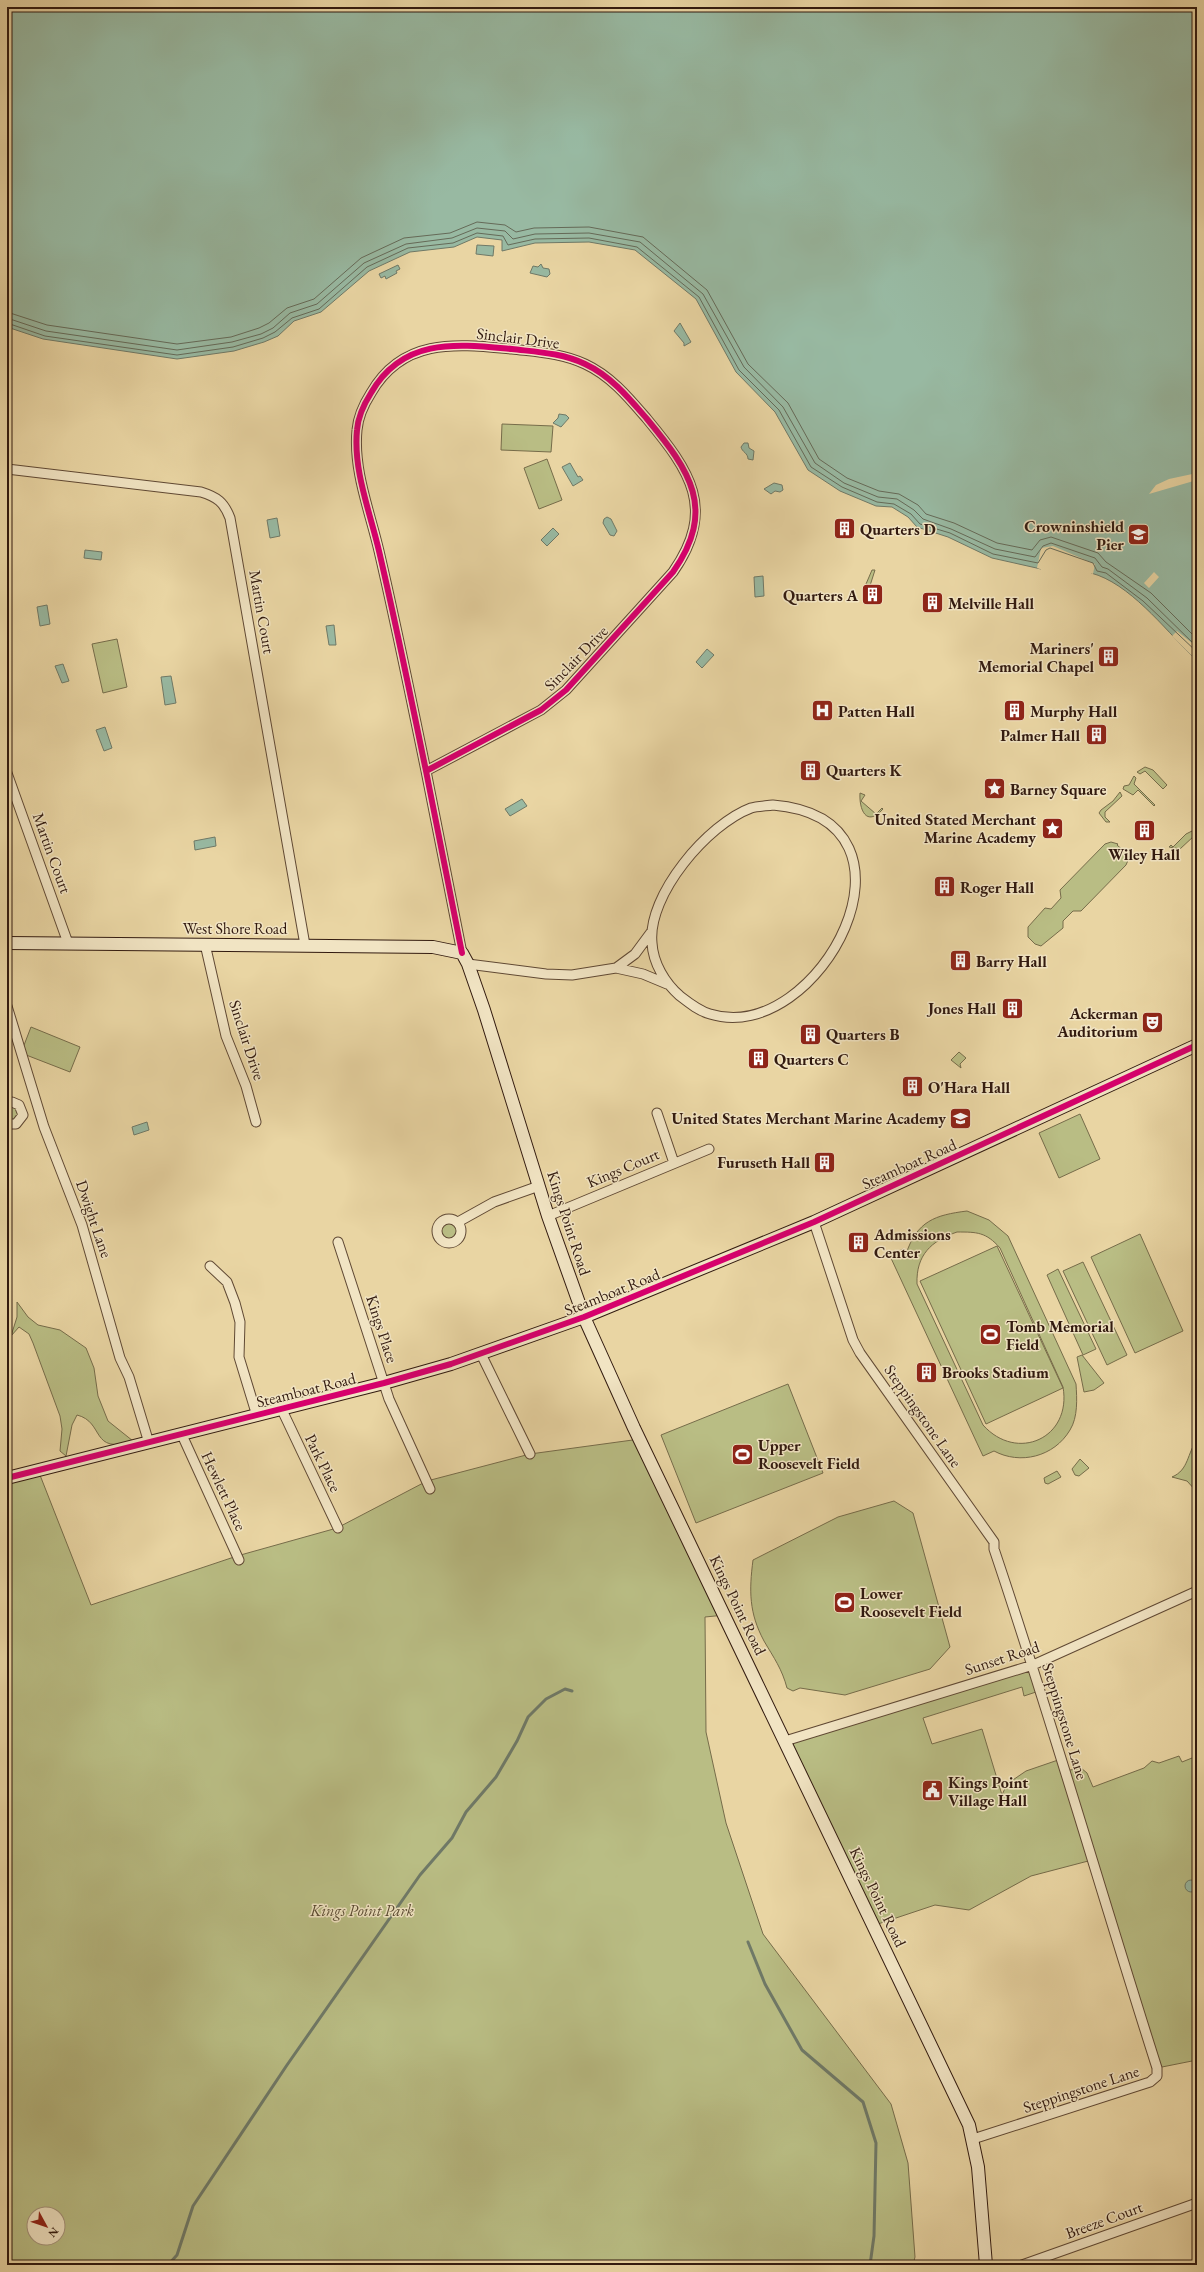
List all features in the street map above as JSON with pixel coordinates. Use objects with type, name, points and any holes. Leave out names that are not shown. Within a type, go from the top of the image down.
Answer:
[{"type":"main road","name":"West Shore Road","points":[[7,943],[306,944],[433,947],[462,953]]},
{"type":"main road","name":"Kings Point Road","points":[[462,953],[468,964],[548,1216],[584,1318],[634,1428],[962,2110],[973,2140],[986,2265]]},
{"type":"main road","name":"Steamboat Road","points":[[8,1475],[182,1435],[384,1383],[481,1354],[584,1318],[814,1222],[1197,1045]]},
{"type":"street","name":"Sinclair Drive","points":[[426,771],[541,710],[566,690],[673,572],[684,556],[692,536],[695,516],[694,496],[685,469],[672,449],[623,391],[600,372],[570,358],[550,353],[468,345],[436,346],[406,358],[389,369],[375,385],[364,404],[357,428],[359,469],[393,608],[462,953]]},
{"type":"street","name":"Martin Court","points":[[7,469],[201,492],[216,497],[226,506],[230,518],[306,944]]},
{"type":"street","name":"Martin Court","points":[[7,773],[68,943]]},
{"type":"street","points":[[468,964],[546,974],[572,975],[616,968],[643,974],[666,984],[692,1006],[709,1014],[728,1018],[753,1016],[782,1002],[796,992],[821,967],[842,937],[850,920],[857,886],[856,866],[847,846],[838,833],[820,817],[792,806],[773,805],[751,808],[717,829],[685,862],[672,881],[660,905],[652,931],[652,943],[666,984]]},
{"type":"street","points":[[616,968],[634,954],[652,931]]},
{"type":"street","name":"Sinclair Drive","points":[[205,944],[226,1036],[246,1086],[256,1122]]},
{"type":"street","name":"Dwight Lane","points":[[7,1006],[44,1127],[82,1225],[120,1358],[129,1377],[149,1443]]},
{"type":"street","points":[[7,1101],[19,1105],[23,1115],[16,1124],[7,1124]]},
{"type":"street","points":[[657,1113],[674,1163]]},
{"type":"street","name":"Kings Court","points":[[548,1216],[709,1149]]},
{"type":"street","points":[[458,1222],[494,1202],[539,1186]]},
{"type":"street","name":"Steppingstone Lane","points":[[814,1222],[853,1340],[860,1353],[994,1542],[994,1549],[1033,1665],[1157,2073],[1155,2078],[1150,2082],[973,2140]]},
{"type":"street","name":"Kings Place","points":[[338,1242],[394,1410],[430,1489]]},
{"type":"street","points":[[210,1266],[227,1282],[232,1293],[240,1322],[239,1357],[257,1416]]},
{"type":"street","points":[[481,1354],[530,1454]]},
{"type":"street","name":"Park Place","points":[[282,1410],[338,1528]]},
{"type":"street","name":"Hewlett Place","points":[[182,1435],[239,1560]]},
{"type":"street","name":"Sunset Road","points":[[785,1741],[1033,1665],[1197,1592]]},
{"type":"street","name":"Breeze Court","points":[[1022,2265],[1197,2202]]},
{"type":"green space","points":[[502,424],[553,426],[551,452],[501,450]]},
{"type":"green space","points":[[547,459],[562,500],[539,509],[524,468]]},
{"type":"green space","points":[[872,570],[875,570],[868,592],[863,591]]},
{"type":"green space","points":[[117,639],[127,687],[103,693],[92,644]]},
{"type":"green space","points":[[1145,767],[1153,770],[1167,785],[1163,789],[1145,771],[1140,774],[1137,772]]},
{"type":"green space","points":[[1134,776],[1136,778],[1134,784],[1155,805],[1154,806],[1138,790],[1133,795],[1123,789],[1124,786],[1129,785]]},
{"type":"green space","points":[[1120,792],[1122,796],[1105,812],[1105,817],[1110,822],[1106,822],[1099,813],[1113,801]]},
{"type":"green space","points":[[860,793],[865,795],[861,801],[876,814],[882,808],[883,809],[872,817],[868,817],[862,810]]},
{"type":"green space","points":[[1192,831],[1194,836],[1180,849],[1169,847],[1171,845],[1173,847],[1186,834]]},
{"type":"green space","points":[[1111,842],[1118,844],[1117,845],[1125,852],[1126,851],[1129,858],[1126,865],[1081,911],[1073,911],[1063,921],[1063,928],[1041,946],[1035,944],[1028,937],[1028,927],[1045,908],[1051,909],[1061,898],[1060,890],[1105,844]]},
{"type":"green space","points":[[31,1027],[80,1047],[70,1072],[21,1053]]},
{"type":"green space","points":[[959,1052],[966,1058],[960,1064],[961,1068],[951,1060]]},
{"type":"green space","points":[[8,1105],[19,1108],[18,1120],[7,1121]]},
{"type":"green space","points":[[1080,1114],[1100,1159],[1059,1178],[1039,1133]]},
{"type":"green space","points":[[967,1211],[989,1220],[1008,1236],[1076,1384],[1077,1402],[1073,1425],[1055,1447],[1036,1456],[1025,1458],[1015,1457],[994,1451],[983,1456],[890,1256],[903,1249],[906,1254],[910,1243],[916,1234],[929,1222],[946,1215]],"holes":[[[957,1232],[981,1234],[986,1236],[1000,1248],[1063,1387],[1064,1405],[1059,1420],[1051,1431],[1039,1439],[1026,1443],[1011,1442],[997,1436],[983,1425],[917,1284],[919,1265],[927,1250],[940,1240]]]},
{"type":"green space","points":[[449,1221],[455,1224],[458,1230],[455,1236],[449,1239],[443,1236],[440,1230],[443,1224]]},
{"type":"green space","points":[[1140,1234],[1183,1331],[1135,1353],[1091,1257]]},
{"type":"green space","name":"Tomb Memorial Field","points":[[997,1246],[1063,1388],[986,1424],[920,1281]]},
{"type":"green space","points":[[1083,1262],[1127,1355],[1107,1365],[1063,1271]]},
{"type":"green space","points":[[1058,1269],[1096,1349],[1083,1355],[1047,1275]]},
{"type":"green space","points":[[17,1302],[28,1317],[38,1325],[60,1330],[86,1348],[94,1368],[98,1396],[108,1421],[133,1441],[110,1444],[99,1436],[92,1424],[86,1419],[77,1415],[72,1425],[66,1456],[60,1451],[62,1429],[60,1416],[33,1343],[29,1334],[19,1327],[11,1336],[17,1317]]},
{"type":"green space","points":[[1082,1355],[1104,1383],[1094,1390],[1084,1392],[1077,1357]]},
{"type":"green space","name":"Upper Roosevelt Field","points":[[788,1384],[823,1473],[696,1523],[661,1435]]},
{"type":"green space","name":"Kings Point Park","points":[[640,1439],[725,1615],[705,1617],[706,1732],[726,1823],[763,1934],[891,2104],[908,2163],[915,2257],[913,2265],[7,2265],[7,1478],[38,1470],[91,1605],[237,1556],[337,1528],[427,1481],[530,1454]]},
{"type":"green space","points":[[1197,1440],[1197,1492],[1187,1481],[1172,1477],[1178,1474],[1185,1466]]},
{"type":"green space","points":[[1080,1459],[1089,1468],[1079,1476],[1075,1475],[1072,1469]]},
{"type":"green space","points":[[1057,1471],[1061,1477],[1048,1484],[1045,1483],[1044,1478]]},
{"type":"green space","name":"Lower Roosevelt Field","points":[[894,1501],[913,1513],[950,1647],[930,1669],[845,1695],[800,1688],[793,1691],[787,1688],[780,1669],[764,1641],[755,1621],[751,1602],[753,1560],[838,1517]]},
{"type":"green space","points":[[1033,1665],[1043,1696],[1037,1697],[1036,1692],[1024,1696],[1022,1687],[923,1718],[932,1744],[982,1729],[1002,1795],[1007,1784],[1026,1771],[1061,1759],[1065,1771],[1081,1768],[1087,1773],[1093,1787],[1144,1768],[1152,1761],[1159,1763],[1179,1756],[1182,1762],[1197,1756],[1197,2060],[1157,2068],[1092,1860],[1031,1876],[969,1910],[935,1905],[872,1926],[786,1741]]},
{"type":"water","points":[[7,7],[1197,7],[1197,657],[1191,655],[1158,620],[1132,596],[1105,578],[1091,573],[1092,567],[1049,552],[1041,569],[992,558],[948,537],[917,527],[908,517],[892,507],[876,506],[840,491],[808,470],[775,412],[736,372],[696,299],[635,250],[589,242],[535,243],[502,251],[502,240],[477,237],[454,247],[410,252],[369,271],[321,312],[294,321],[278,336],[234,351],[177,359],[43,339],[7,327]]},
{"type":"water","points":[[477,245],[494,246],[493,256],[476,254]]},
{"type":"water","points":[[541,264],[543,268],[549,269],[550,274],[547,277],[530,273],[533,266],[538,267]]},
{"type":"water","points":[[398,265],[400,269],[396,271],[397,273],[386,279],[385,276],[381,278],[379,274]]},
{"type":"water","points":[[680,323],[691,342],[684,346],[684,343],[674,331]]},
{"type":"water","points":[[559,414],[566,415],[569,418],[561,427],[553,423],[558,418]]},
{"type":"water","points":[[744,443],[748,443],[749,448],[754,451],[753,460],[748,459],[747,455],[742,449],[741,447]]},
{"type":"water","points":[[570,463],[578,477],[580,476],[583,480],[573,486],[562,467]]},
{"type":"water","points":[[774,483],[782,485],[783,490],[780,492],[775,491],[771,494],[764,489]]},
{"type":"water","points":[[607,517],[611,519],[617,531],[614,536],[610,535],[603,523],[604,519]]},
{"type":"water","points":[[277,518],[280,536],[270,538],[267,520]]},
{"type":"water","points":[[553,528],[559,534],[547,546],[541,540]]},
{"type":"water","points":[[85,550],[102,552],[101,560],[84,558]]},
{"type":"water","points":[[763,576],[764,596],[755,597],[754,577]]},
{"type":"water","points":[[47,605],[50,624],[40,626],[37,607]]},
{"type":"water","points":[[334,625],[336,645],[329,645],[326,626]]},
{"type":"water","points":[[707,649],[714,655],[702,668],[696,662]]},
{"type":"water","points":[[63,664],[69,681],[62,683],[55,666]]},
{"type":"water","points":[[171,676],[176,703],[165,705],[161,677]]},
{"type":"water","points":[[105,727],[112,748],[104,751],[96,730]]},
{"type":"water","points":[[522,799],[527,806],[510,816],[505,809]]},
{"type":"water","points":[[215,837],[216,846],[195,850],[194,841]]},
{"type":"water","points":[[147,1122],[149,1130],[134,1135],[132,1127]]},
{"type":"water","points":[[1193,1880],[1196,1881],[1196,1891],[1189,1892],[1186,1891],[1185,1884],[1186,1881]]},
{"type":"pier","points":[[1197,473],[1197,480],[1149,494],[1156,485],[1169,479]]},
{"type":"pier","points":[[1053,546],[1095,564],[1093,574],[1089,573],[1090,568],[1050,554],[1043,570],[1037,568],[1041,548]]},
{"type":"pier","points":[[1154,572],[1159,577],[1149,588],[1144,583]]},
{"type":"pier","points":[[1177,631],[1197,647],[1197,657],[1191,655],[1172,636]]},
{"type":"waterway","points":[[168,2265],[177,2255],[193,2206],[287,2065],[420,1875],[452,1838],[466,1812],[496,1777],[517,1741],[528,1717],[546,1699],[565,1689],[572,1691]]},
{"type":"waterway","points":[[748,1942],[765,1984],[802,2050],[863,2102],[876,2143],[874,2236],[870,2265]]},
{"type":"cycle path","points":[[426,771],[385,578],[363,491],[357,460],[357,430],[362,411],[371,393],[384,375],[399,362],[415,353],[433,348],[452,346],[491,347],[549,354],[576,360],[594,369],[619,388],[647,419],[675,456],[686,474],[693,491],[695,510],[694,529],[686,549],[673,572],[566,690],[541,710],[426,771],[462,953]]},
{"type":"cycle path","points":[[7,1478],[384,1383],[451,1364],[584,1317],[814,1222],[1197,1045]]},
{"type":"place","name":"Quarters D","points":[[845,529]]},
{"type":"place","name":"Crowninshield Pier","points":[[1139,535]]},
{"type":"place","name":"Quarters A","points":[[873,595]]},
{"type":"place","name":"Melville Hall","points":[[933,603]]},
{"type":"place","name":"Mariners' Memorial Chapel","points":[[1109,657]]},
{"type":"place","name":"Patten Hall","points":[[822,711]]},
{"type":"place","name":"Murphy Hall","points":[[1015,711]]},
{"type":"place","name":"Palmer Hall","points":[[1096,735]]},
{"type":"place","name":"Quarters K","points":[[811,770]]},
{"type":"place","name":"Barney Square","points":[[995,789]]},
{"type":"place","name":"United Stated Merchant Marine Academy","points":[[1052,828]]},
{"type":"place","name":"Wiley Hall","points":[[1144,831]]},
{"type":"place","name":"Roger Hall","points":[[945,887]]},
{"type":"place","name":"Barry Hall","points":[[961,961]]},
{"type":"place","name":"Jones Hall","points":[[1012,1008]]},
{"type":"place","name":"Ackerman Auditorium","points":[[1153,1022]]},
{"type":"place","name":"Quarters B","points":[[810,1034]]},
{"type":"place","name":"Quarters C","points":[[758,1059]]},
{"type":"place","name":"O'Hara Hall","points":[[912,1087]]},
{"type":"place","name":"United States Merchant Marine Academy","points":[[961,1118]]},
{"type":"place","name":"Furuseth Hall","points":[[825,1162]]},
{"type":"place","name":"Admissions Center","points":[[859,1243]]},
{"type":"place","name":"Tomb Memorial Field","points":[[991,1335]]},
{"type":"place","name":"Brooks Stadium","points":[[927,1372]]},
{"type":"place","name":"Upper Roosevelt Field","points":[[742,1454]]},
{"type":"place","name":"Lower Roosevelt Field","points":[[844,1602]]},
{"type":"place","name":"Kings Point Village Hall","points":[[932,1791]]}]
